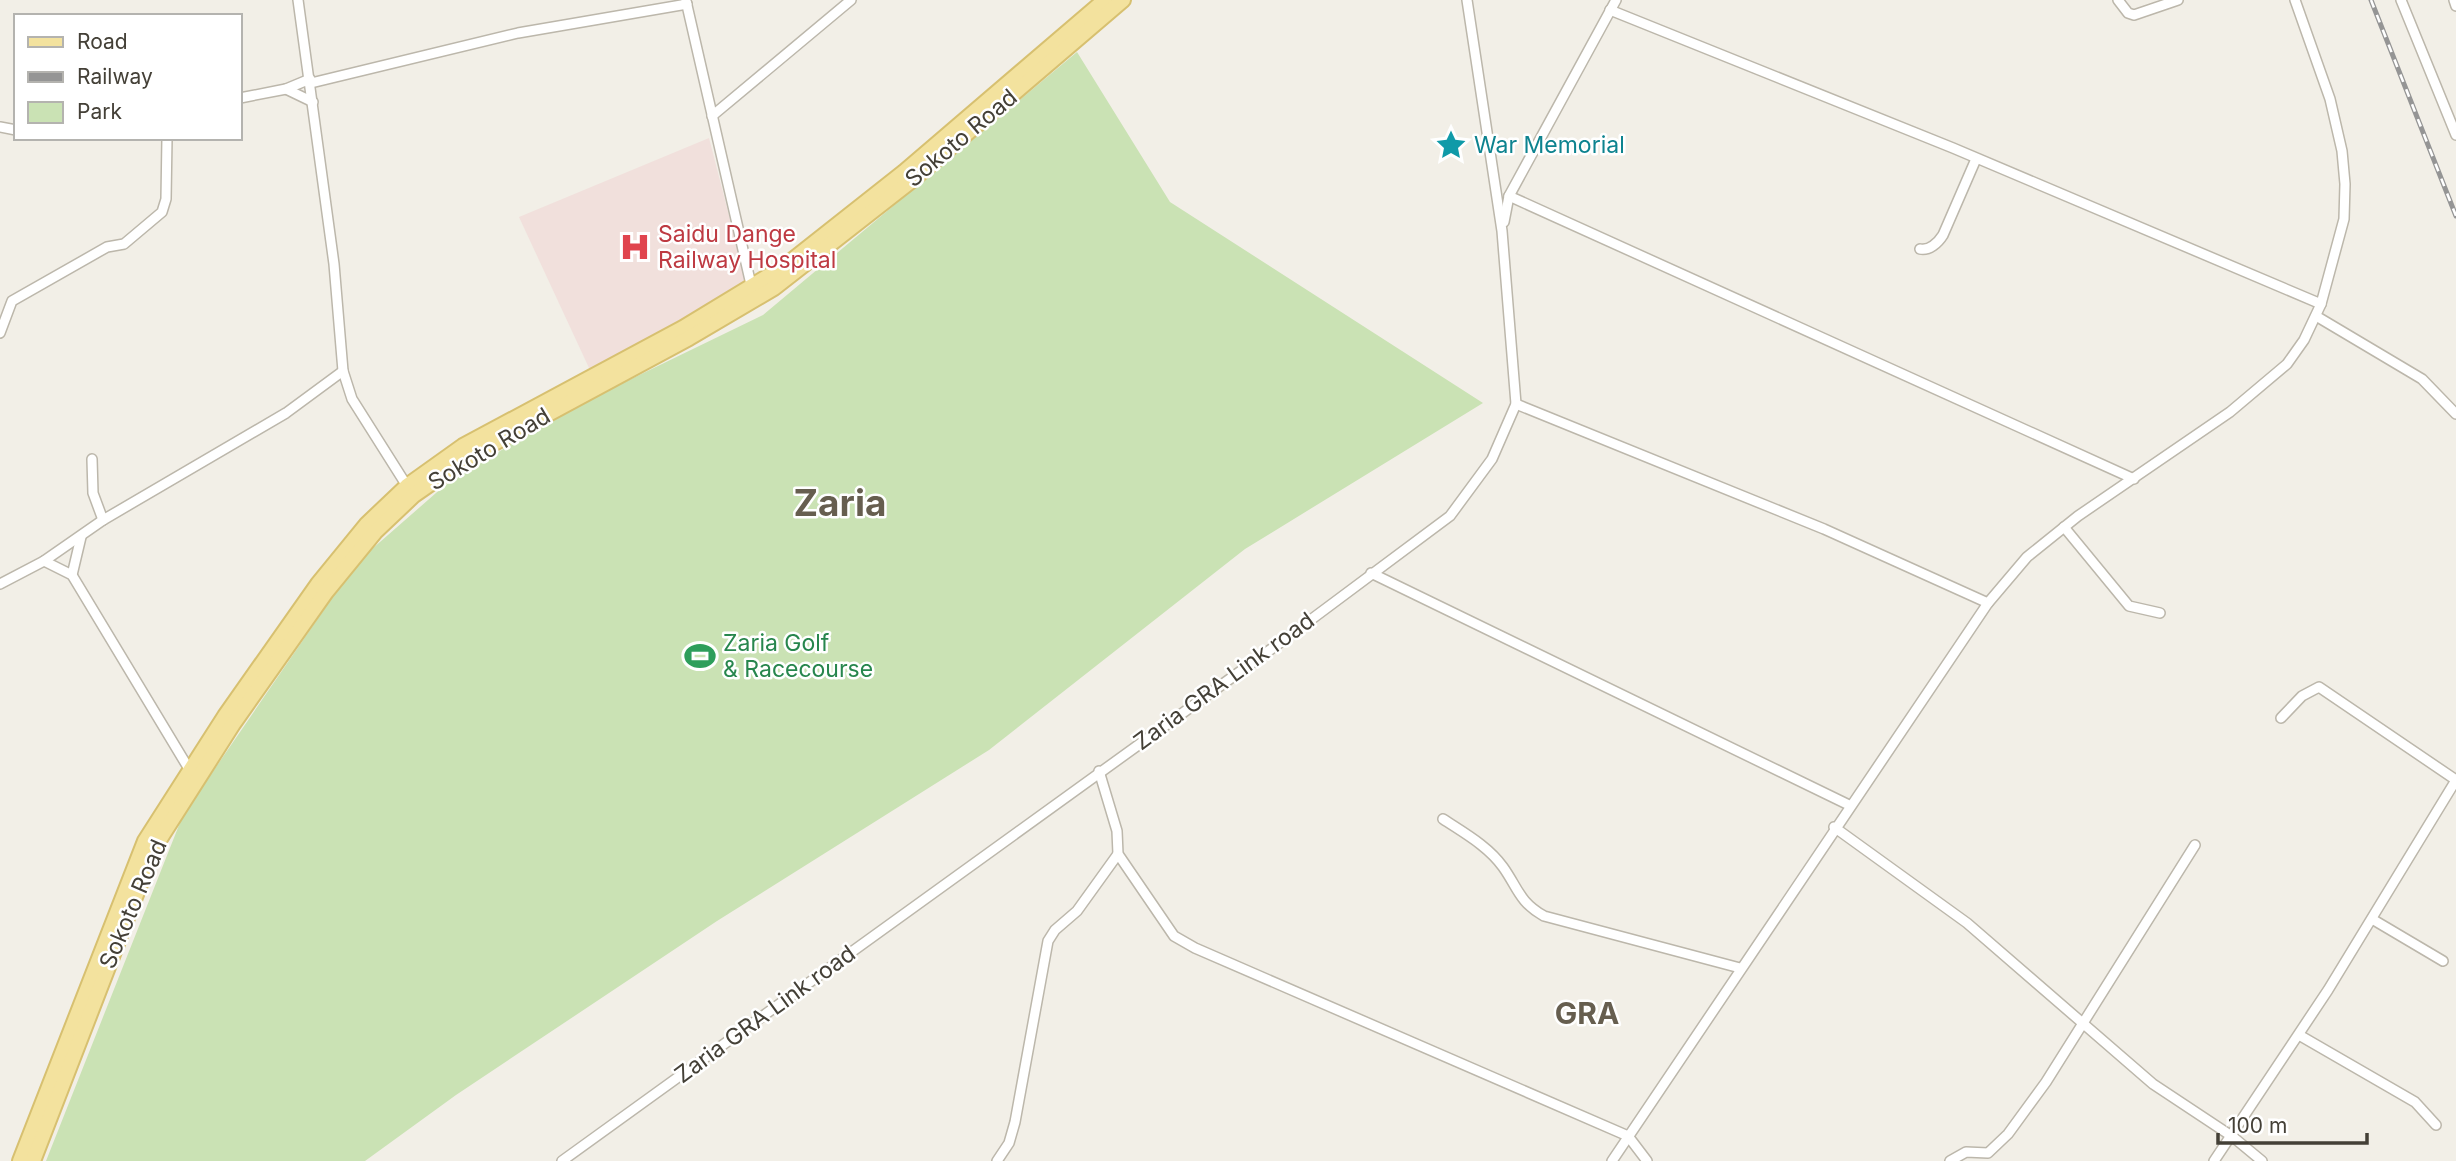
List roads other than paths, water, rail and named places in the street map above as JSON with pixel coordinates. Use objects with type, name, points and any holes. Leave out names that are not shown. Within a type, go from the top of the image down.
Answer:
[{"type":"main road","name":"Sokoto Road","points":[[20,1161],[145,841],[189,769],[318,584],[367,523],[407,485],[485,434],[752,289],[904,172],[1105,0]]},
{"type":"main road","name":"Sokoto Road","points":[[33,1161],[153,848],[233,724],[326,592],[375,532],[414,495],[470,456],[689,338],[774,288],[911,181],[1123,0]]},
{"type":"street","points":[[298,0],[334,264],[343,372],[352,399],[407,485]]},
{"type":"street","points":[[712,116],[851,0]]},
{"type":"street","name":"Zaria GRA Link road","points":[[562,1161],[1099,771],[1282,642],[1450,516],[1492,459],[1516,404],[1502,231],[1467,0]]},
{"type":"street","points":[[1502,231],[1509,197],[1616,0]]},
{"type":"street","points":[[2118,0],[2128,13],[2134,15],[2178,0]]},
{"type":"street","points":[[1612,1161],[1834,827],[1988,603],[2027,557],[2064,527],[2264,386],[2287,364],[2316,316],[2344,219],[2346,184],[2342,151],[2330,99],[2295,0]]},
{"type":"street","points":[[2401,0],[2456,135]]},
{"type":"street","points":[[2454,0],[2456,6]]},
{"type":"street","points":[[242,98],[518,33],[686,2],[752,289]]},
{"type":"street","points":[[1610,10],[1976,159],[2321,304]]},
{"type":"street","points":[[286,89],[313,102]]},
{"type":"street","points":[[0,333],[12,301],[107,247],[124,244],[158,218],[166,199],[167,140]]},
{"type":"street","points":[[1920,250],[1935,245],[1943,235],[1976,159]]},
{"type":"street","points":[[1509,197],[2134,479]]},
{"type":"street","points":[[2316,316],[2421,379],[2456,414]]},
{"type":"street","points":[[0,584],[44,561],[103,520],[286,412],[343,372]]},
{"type":"street","points":[[1516,404],[1824,528],[1988,603]]},
{"type":"street","points":[[92,460],[93,492],[103,520]]},
{"type":"street","points":[[2064,527],[2129,606],[2160,614]]},
{"type":"street","points":[[72,575],[81,537]]},
{"type":"street","points":[[44,561],[72,575],[189,769]]},
{"type":"street","points":[[1371,573],[1849,805]]},
{"type":"street","points":[[2214,1161],[2233,1137],[2299,1035],[2456,780],[2319,687],[2302,696],[2281,718]]},
{"type":"street","points":[[1099,771],[1117,831],[1118,854],[1174,936],[1195,948],[1628,1136],[1647,1161]]},
{"type":"street","points":[[1443,820],[1490,853],[1503,867],[1522,900],[1544,916],[1740,968]]},
{"type":"street","points":[[1834,827],[1967,923],[2153,1084],[2233,1137],[2262,1161]]},
{"type":"street","points":[[1950,1161],[1966,1152],[1982,1154],[1996,1146],[2046,1082],[2082,1022],[2132,950],[2195,845]]},
{"type":"street","points":[[997,1161],[1009,1143],[1015,1122],[1048,941],[1055,930],[1077,911],[1118,854]]},
{"type":"street","points":[[2372,919],[2443,961]]},
{"type":"street","points":[[2299,1035],[2415,1102],[2437,1125]]},
{"type":"railway","points":[[2371,0],[2456,216]]},
{"type":"place","name":"War Memorial","points":[[1451,145]]},
{"type":"place","name":"Saidu Dange Railway Hospital","points":[[635,247]]},
{"type":"place","name":"Zaria Golf & Racecourse","points":[[700,656]]},
{"type":"district","name":"Zaria","points":[[840,502]]},
{"type":"district","name":"GRA","points":[[1587,1013]]}]
